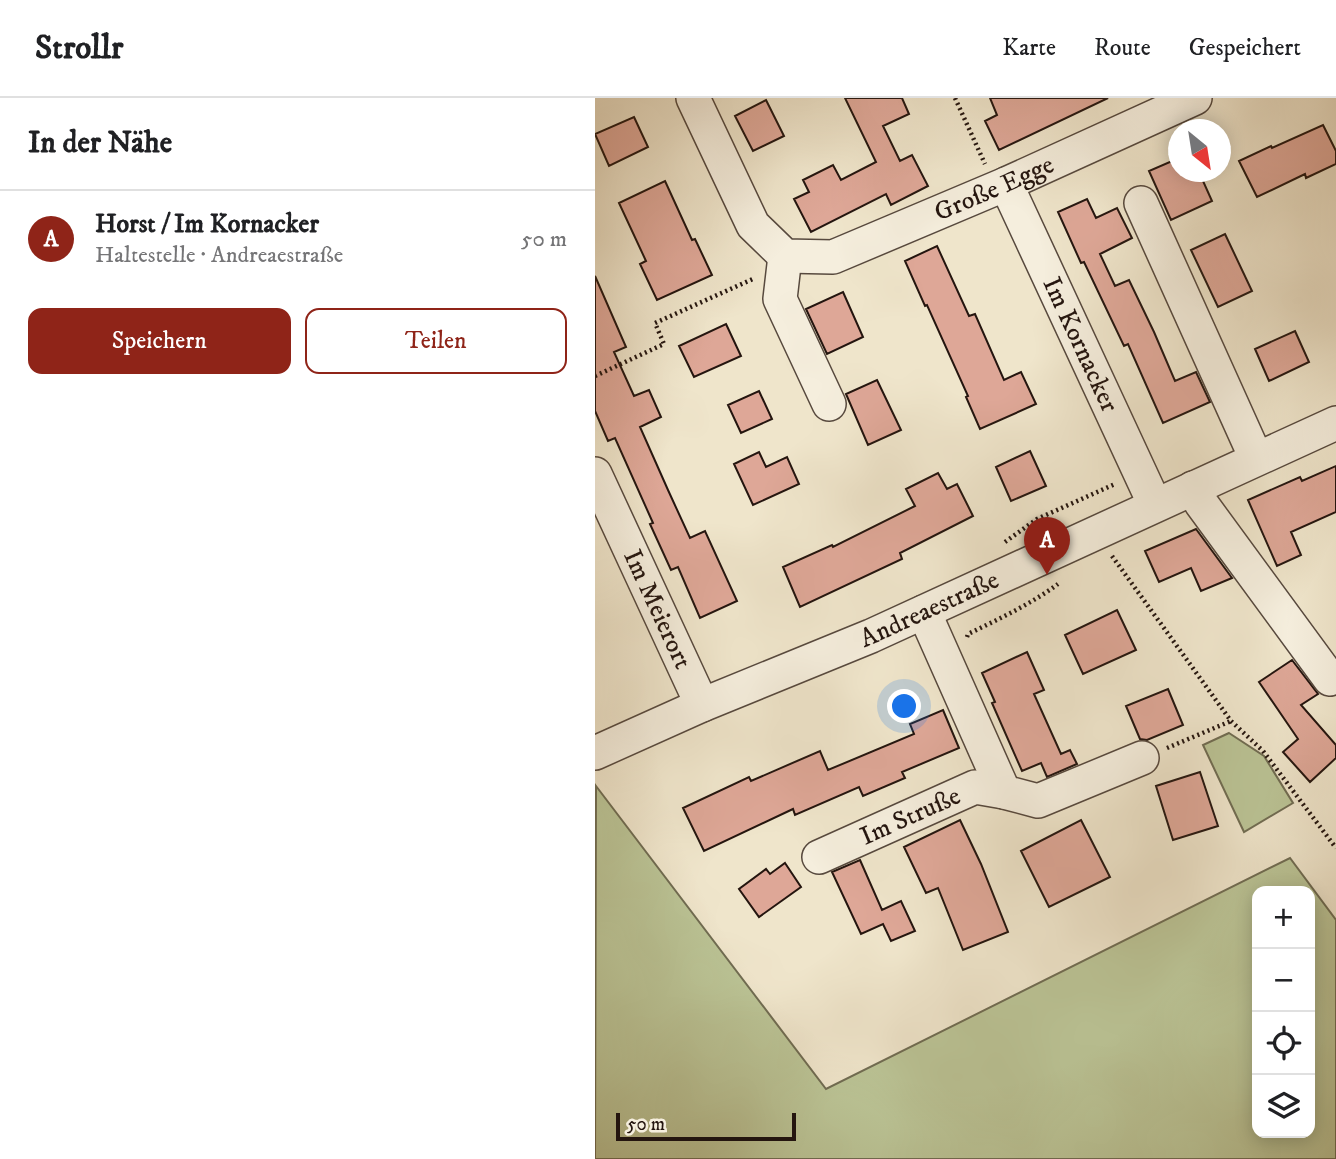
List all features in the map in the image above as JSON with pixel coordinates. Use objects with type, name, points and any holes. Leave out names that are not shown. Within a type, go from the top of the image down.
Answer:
[{"type":"street","points":[[693,98],[753,225],[785,256],[780,299],[829,404]]},
{"type":"street","name":"Große Egge","points":[[785,256],[833,257],[1006,184],[1195,98]]},
{"type":"street","name":"Im Kornacker","points":[[1006,184],[1155,505]]},
{"type":"street","points":[[1141,204],[1257,458]]},
{"type":"street","name":"Andreaestraße","points":[[595,753],[702,705],[871,636],[1336,423]]},
{"type":"street","points":[[1193,488],[1201,503],[1330,679]]},
{"type":"street","name":"Im Meierort","points":[[598,489],[702,705]]},
{"type":"street","points":[[924,612],[1005,792]]},
{"type":"street","name":"Im Struße","points":[[819,857],[975,787],[1038,802],[1142,758]]},
{"type":"path","points":[[955,98],[989,172],[1006,184]]},
{"type":"path","points":[[595,376],[664,344],[655,323],[761,275],[785,256]]},
{"type":"path","points":[[1096,533],[1231,721],[1263,751],[1336,848]]},
{"type":"path","points":[[951,669],[968,634],[1002,618],[1065,579]]},
{"type":"path","points":[[1142,758],[1231,721]]},
{"type":"green space","points":[[1229,733],[1264,756],[1293,803],[1244,832],[1203,745]]},
{"type":"green space","points":[[596,786],[826,1089],[1290,858],[1311,886],[1252,886],[1252,1138],[1315,1138],[1315,892],[1336,920],[1336,1159],[595,1159]]},
{"type":"building","points":[[845,98],[902,98],[909,114],[883,126],[900,161],[912,155],[928,186],[891,205],[886,194],[811,232],[794,199],[809,192],[803,180],[833,165],[841,180],[876,162]]},
{"type":"building","points":[[990,98],[1108,98],[999,150],[985,121],[997,115]]},
{"type":"building","points":[[766,100],[784,136],[753,151],[735,116]]},
{"type":"building","points":[[634,117],[648,147],[609,166],[595,134]]},
{"type":"building","points":[[1323,125],[1336,151],[1336,164],[1306,178],[1305,174],[1257,197],[1239,161]]},
{"type":"building","points":[[1168,163],[1168,182],[1203,182],[1212,201],[1171,220],[1149,171]]},
{"type":"building","points":[[665,181],[692,240],[695,239],[712,275],[657,300],[640,264],[646,261],[619,203]]},
{"type":"building","points":[[1087,199],[1096,218],[1117,208],[1132,238],[1100,254],[1115,286],[1129,280],[1175,381],[1196,372],[1210,402],[1163,423],[1128,344],[1124,346],[1058,212]]},
{"type":"building","points":[[1225,234],[1252,291],[1218,307],[1191,250]]},
{"type":"building","points":[[937,246],[969,316],[975,314],[1004,380],[1021,372],[1036,404],[980,429],[966,397],[968,396],[905,261]]},
{"type":"building","points":[[595,276],[626,347],[614,352],[634,396],[649,390],[661,417],[640,427],[690,538],[705,531],[737,601],[700,618],[678,567],[671,570],[615,438],[608,441],[595,411]]},
{"type":"building","points":[[843,292],[863,337],[827,354],[806,309]]},
{"type":"building","points":[[726,324],[741,356],[694,377],[679,346]]},
{"type":"building","points":[[1295,331],[1309,362],[1269,381],[1255,349]]},
{"type":"building","points":[[877,380],[901,430],[868,445],[846,394]]},
{"type":"building","points":[[759,391],[772,419],[741,433],[728,405]]},
{"type":"building","points":[[1030,451],[1046,486],[1011,501],[996,467]]},
{"type":"building","points":[[759,452],[766,467],[787,457],[799,484],[753,505],[734,464]]},
{"type":"building","points":[[1336,466],[1336,512],[1291,532],[1301,555],[1277,566],[1248,500],[1300,477],[1302,481]]},
{"type":"building","points":[[938,473],[947,489],[957,484],[973,516],[900,553],[902,559],[800,607],[783,567],[832,545],[833,547],[915,506],[906,489]]},
{"type":"building","points":[[1196,529],[1232,578],[1201,591],[1191,568],[1159,582],[1145,551]]},
{"type":"building","points":[[1117,610],[1136,650],[1083,674],[1065,635]]},
{"type":"building","points":[[1027,652],[1044,690],[1034,694],[1061,754],[1070,750],[1077,764],[1047,777],[1041,763],[1022,771],[982,673]]},
{"type":"building","points":[[1292,660],[1318,694],[1301,705],[1336,745],[1336,758],[1310,782],[1283,752],[1298,739],[1259,682]]},
{"type":"building","points":[[1168,689],[1183,725],[1147,740],[1140,739],[1126,706]]},
{"type":"building","points":[[943,710],[959,748],[902,772],[905,778],[863,796],[859,787],[795,815],[793,809],[704,851],[683,808],[749,777],[751,781],[820,751],[828,770],[914,734],[910,724]]},
{"type":"building","points":[[1200,772],[1218,826],[1173,840],[1156,786]]},
{"type":"building","points":[[960,820],[1008,932],[963,950],[938,888],[926,893],[904,847]]},
{"type":"building","points":[[1081,820],[1110,877],[1049,907],[1021,851]]},
{"type":"building","points":[[860,860],[882,910],[901,901],[915,931],[891,941],[883,924],[861,934],[832,872]]},
{"type":"building","points":[[785,863],[801,887],[759,917],[739,889],[766,869],[770,874]]},
{"type":"place","name":"Horst / Im Kornacker","points":[[1047,575]]}]
